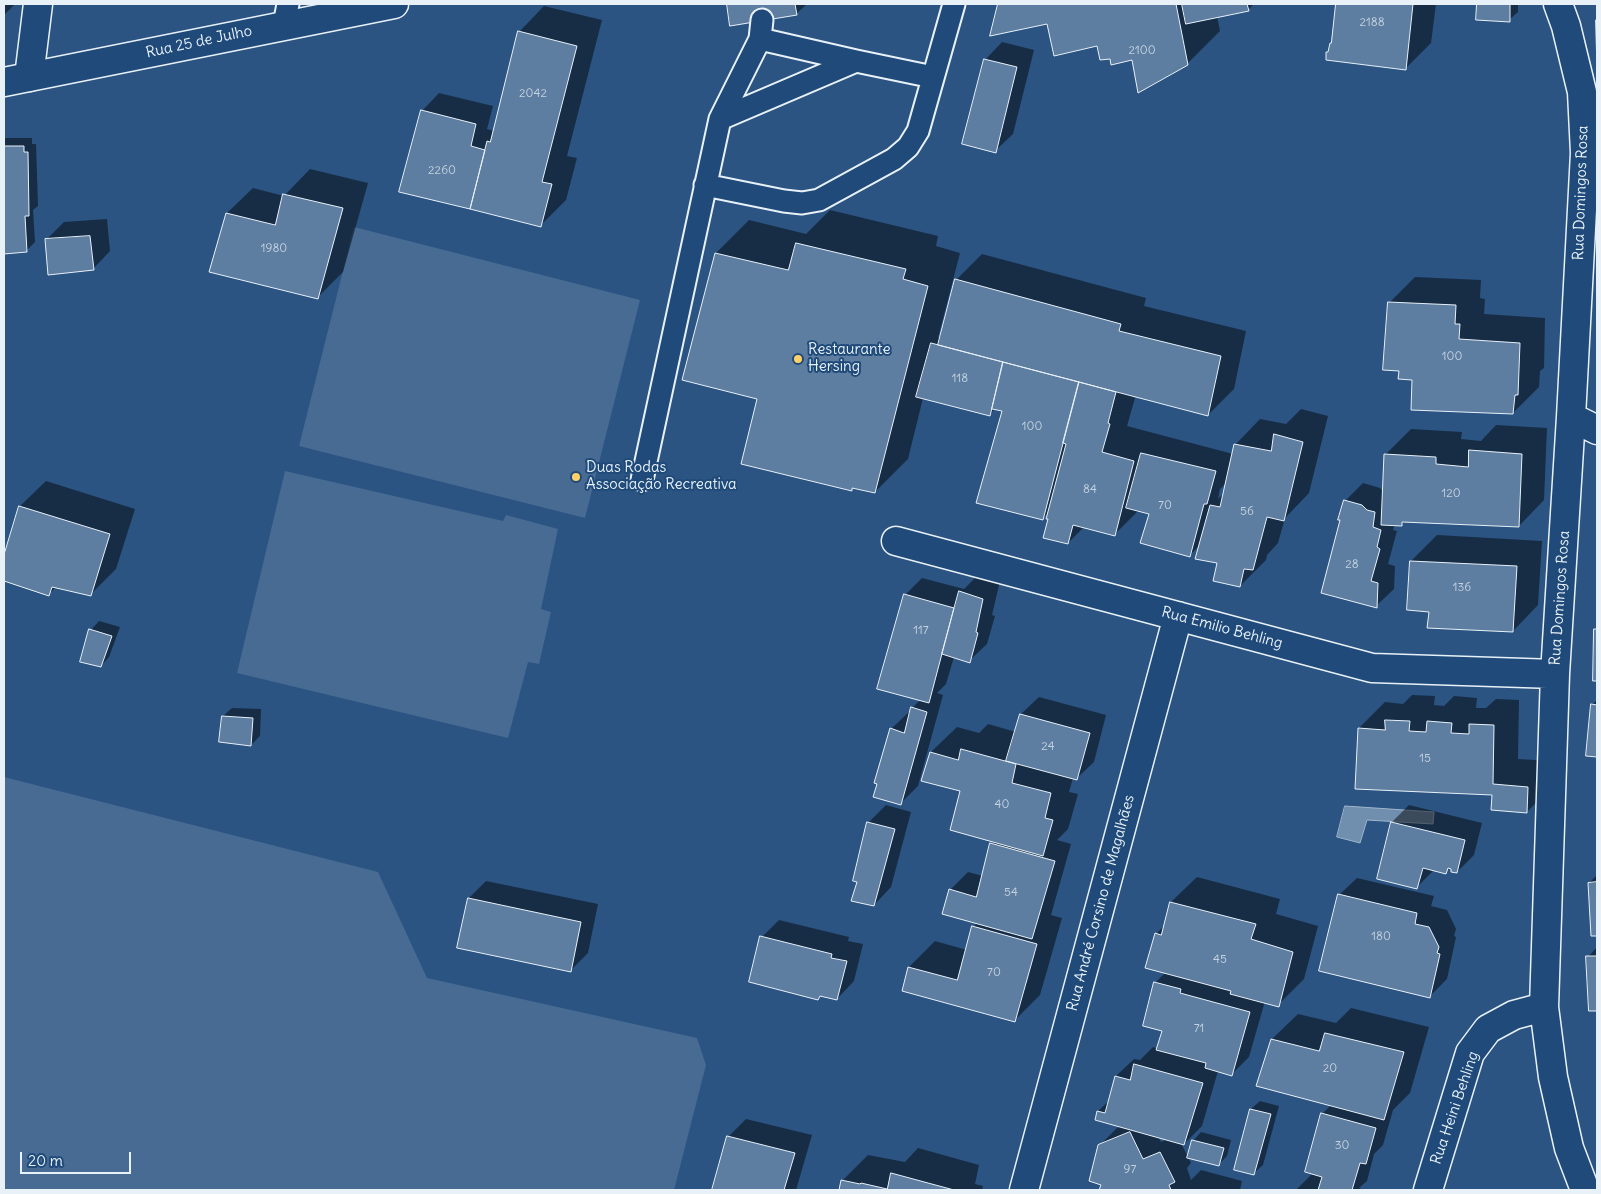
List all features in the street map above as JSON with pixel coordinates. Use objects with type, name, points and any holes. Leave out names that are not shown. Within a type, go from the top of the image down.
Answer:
[{"type":"street","points":[[16,80],[38,4]]},
{"type":"street","name":"Rua 25 de Julho","points":[[16,80],[286,14],[394,4]]},
{"type":"street","name":"Rua Domingos Rosa","points":[[1558,4],[1566,26],[1582,92],[1585,153],[1555,674],[1544,1007],[1553,1077],[1569,1148],[1585,1190]]},
{"type":"street","points":[[1571,417],[1597,430]]},
{"type":"street","name":"Rua Emilio Behling","points":[[896,541],[1372,668],[1555,674]]},
{"type":"street","name":"Rua André Corsino de Magalhães","points":[[1024,1190],[1178,616]]},
{"type":"street","name":"Rua Heini Behling","points":[[1428,1190],[1470,1053],[1488,1029],[1514,1015],[1544,1007]]},
{"type":"lane","points":[[705,185],[802,203],[819,200],[894,159],[908,147],[918,131],[954,4]]},
{"type":"lane","points":[[642,480],[720,119],[761,29],[856,61],[933,77]]},
{"type":"lane","points":[[720,119],[856,61]]},
{"type":"shaded area","points":[[354,227],[640,300],[585,518],[299,446]]},
{"type":"shaded area","points":[[285,471],[503,521],[506,515],[558,529],[541,609],[551,612],[539,664],[528,662],[508,738],[237,673]]},
{"type":"shaded area","points":[[4,777],[378,872],[427,978],[697,1038],[706,1065],[674,1190],[4,1190]]},
{"type":"shaded area","points":[[1345,806],[1434,812],[1433,824],[1367,820],[1360,843],[1337,837]]},
{"type":"building","points":[[727,4],[795,4],[797,15],[730,26]]},
{"type":"building","points":[[998,4],[1176,4],[1188,65],[1138,93],[1132,60],[1111,65],[1110,59],[1100,60],[1097,46],[1054,56],[1047,24],[990,36]]},
{"type":"building","points":[[1182,4],[1247,4],[1249,11],[1186,24]]},
{"type":"building","points":[[1336,4],[1413,4],[1406,70],[1326,60],[1326,52],[1328,52],[1331,43]]},
{"type":"building","points":[[1477,4],[1510,4],[1510,22],[1476,20]]},
{"type":"building","points":[[1596,20],[1597,20],[1597,69]]},
{"type":"building","points":[[518,31],[577,46],[542,182],[552,184],[541,227],[470,209],[487,141],[490,142]]},
{"type":"building","points":[[984,59],[1017,67],[996,153],[962,144]]},
{"type":"building","points":[[421,110],[476,124],[471,146],[485,150],[470,209],[399,192]]},
{"type":"building","points":[[4,146],[24,146],[24,152],[28,152],[29,216],[25,216],[27,252],[4,254]]},
{"type":"building","points":[[283,194],[343,208],[318,299],[209,272],[226,213],[275,225]]},
{"type":"building","points":[[90,236],[94,270],[48,275],[45,239]]},
{"type":"building","name":"Restaurante Hersing","points":[[796,243],[906,269],[903,279],[928,286],[875,493],[852,488],[852,491],[741,464],[757,399],[682,380],[715,253],[788,270]]},
{"type":"building","points":[[955,279],[1121,324],[1119,331],[1221,356],[1208,416],[938,345]]},
{"type":"building","points":[[1388,302],[1456,305],[1455,324],[1460,324],[1459,339],[1520,343],[1518,395],[1515,395],[1513,414],[1411,410],[1412,380],[1398,379],[1399,371],[1383,370]]},
{"type":"building","points":[[931,343],[1003,362],[990,416],[916,397]]},
{"type":"building","points":[[1003,362],[1079,382],[1043,520],[976,503],[1002,411],[992,409]]},
{"type":"building","points":[[1079,382],[1116,392],[1102,452],[1134,461],[1115,536],[1073,525],[1068,544],[1043,538],[1048,519],[1046,519],[1066,444],[1063,443]]},
{"type":"building","points":[[1274,434],[1303,442],[1284,521],[1267,517],[1253,570],[1244,569],[1240,587],[1213,581],[1217,563],[1195,559],[1210,505],[1220,507],[1234,444],[1271,451]]},
{"type":"building","points":[[1469,450],[1522,454],[1519,527],[1402,522],[1402,526],[1381,525],[1384,454],[1436,457],[1436,464],[1468,467]]},
{"type":"building","points":[[1141,453],[1216,471],[1207,504],[1204,504],[1190,557],[1140,543],[1149,514],[1126,508]]},
{"type":"building","points":[[1344,500],[1362,505],[1367,510],[1375,512],[1373,527],[1381,530],[1377,547],[1380,549],[1371,581],[1378,583],[1377,608],[1321,593]]},
{"type":"building","points":[[19,506],[110,534],[91,596],[52,587],[49,596],[4,581],[4,555]]},
{"type":"building","points":[[1410,561],[1517,566],[1513,632],[1427,628],[1429,612],[1407,610]]},
{"type":"building","points":[[959,591],[983,599],[976,632],[978,633],[970,663],[942,654]]},
{"type":"building","points":[[904,594],[954,608],[929,703],[877,689]]},
{"type":"building","points":[[89,629],[112,636],[101,667],[80,662]]},
{"type":"building","points":[[1594,629],[1597,629],[1597,681],[1593,681]]},
{"type":"building","points":[[1591,704],[1597,705],[1597,757],[1586,756]]},
{"type":"building","points":[[911,707],[927,712],[901,805],[873,797],[877,784],[874,783],[890,728],[904,733]]},
{"type":"building","points":[[1020,714],[1090,733],[1077,780],[1006,761]]},
{"type":"building","points":[[222,716],[253,718],[251,746],[219,742]]},
{"type":"building","points":[[1385,720],[1410,721],[1409,731],[1426,732],[1427,721],[1452,723],[1451,733],[1469,734],[1469,724],[1494,725],[1493,784],[1528,787],[1527,813],[1491,810],[1492,795],[1355,789],[1358,728],[1385,730]]},
{"type":"building","points":[[961,749],[1016,764],[1012,783],[1051,793],[1045,818],[1053,820],[1043,856],[950,830],[960,791],[921,781],[930,752],[958,760]]},
{"type":"building","points":[[867,822],[895,829],[874,906],[851,901],[857,882],[853,881]]},
{"type":"building","points":[[1391,822],[1465,840],[1457,873],[1451,872],[1451,869],[1448,868],[1446,874],[1423,868],[1417,889],[1377,879]]},
{"type":"building","points":[[990,843],[1055,861],[1032,939],[942,914],[949,889],[976,897]]},
{"type":"building","points":[[1597,882],[1597,936],[1591,936],[1588,883]]},
{"type":"building","points":[[1338,894],[1417,913],[1415,924],[1429,927],[1439,947],[1437,953],[1440,954],[1430,998],[1319,971]]},
{"type":"building","points":[[468,898],[581,922],[571,972],[457,948]]},
{"type":"building","points":[[1170,902],[1256,924],[1251,939],[1293,952],[1279,1007],[1230,994],[1231,991],[1145,968],[1155,933],[1161,935]]},
{"type":"building","points":[[972,926],[1037,944],[1015,1022],[902,991],[908,967],[957,980]]},
{"type":"building","points":[[760,936],[832,954],[831,958],[847,961],[837,1000],[820,996],[818,1000],[749,982]]},
{"type":"building","points":[[1586,956],[1597,956],[1597,1011],[1589,1011]]},
{"type":"building","points":[[1154,982],[1181,989],[1180,993],[1250,1012],[1232,1076],[1205,1068],[1206,1063],[1156,1050],[1162,1031],[1143,1026]]},
{"type":"building","points":[[1325,1033],[1404,1052],[1384,1120],[1256,1086],[1271,1039],[1319,1051]]},
{"type":"building","points":[[1134,1064],[1203,1083],[1184,1145],[1095,1120],[1097,1111],[1105,1113],[1115,1076],[1130,1080]]},
{"type":"building","points":[[1250,1109],[1271,1114],[1254,1175],[1234,1170]]},
{"type":"building","points":[[1321,1113],[1376,1128],[1366,1164],[1360,1163],[1352,1190],[1318,1190],[1322,1177],[1305,1172]]},
{"type":"building","points":[[1130,1132],[1143,1159],[1160,1152],[1175,1182],[1169,1185],[1171,1190],[1099,1190],[1101,1185],[1089,1181],[1098,1145]]},
{"type":"building","points":[[727,1136],[795,1153],[784,1190],[712,1190]]},
{"type":"building","points":[[1192,1140],[1224,1148],[1219,1166],[1187,1158]]},
{"type":"building","points":[[891,1173],[954,1190],[839,1190],[841,1180],[887,1189]]},
{"type":"place","name":"Restaurante Hersing","points":[[798,359]]},
{"type":"place","name":"Duas Rodas Associação Recreativa","points":[[576,477]]}]
